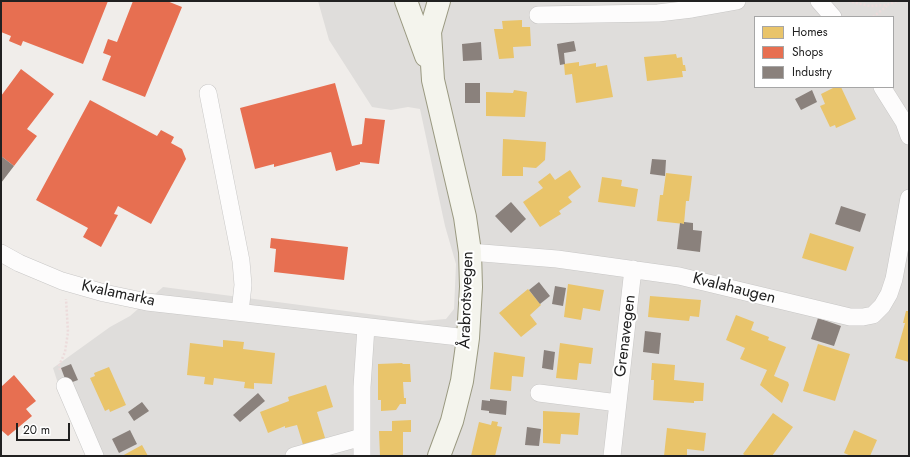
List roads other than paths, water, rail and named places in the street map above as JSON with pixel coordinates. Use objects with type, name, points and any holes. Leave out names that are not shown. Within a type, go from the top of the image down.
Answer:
[{"type":"main road","name":"Årabrotsvegen","points":[[406,1],[432,73],[460,188],[470,252],[468,338],[462,381],[452,421],[439,456]]},
{"type":"main road","name":"Årabrotsvegen","points":[[432,73],[430,32],[439,1]]},
{"type":"street","points":[[538,15],[658,13],[737,1]]},
{"type":"street","points":[[819,1],[832,16]]},
{"type":"street","points":[[883,88],[904,122],[909,136]]},
{"type":"street","points":[[208,93],[241,260],[243,285],[240,312]]},
{"type":"street","name":"Kvalahaugen","points":[[470,252],[557,259],[679,276],[850,317],[863,317],[873,315],[882,306],[889,294],[894,279],[909,198]]},
{"type":"street","name":"Kvalamarka","points":[[1,254],[65,282],[104,293],[147,302],[468,338]]},
{"type":"street","name":"Grenavegen","points":[[612,456],[633,269]]},
{"type":"street","points":[[362,456],[362,387],[366,327]]},
{"type":"street","points":[[65,386],[95,456]]},
{"type":"street","points":[[539,393],[618,403]]},
{"type":"street","points":[[294,456],[362,436]]}]
